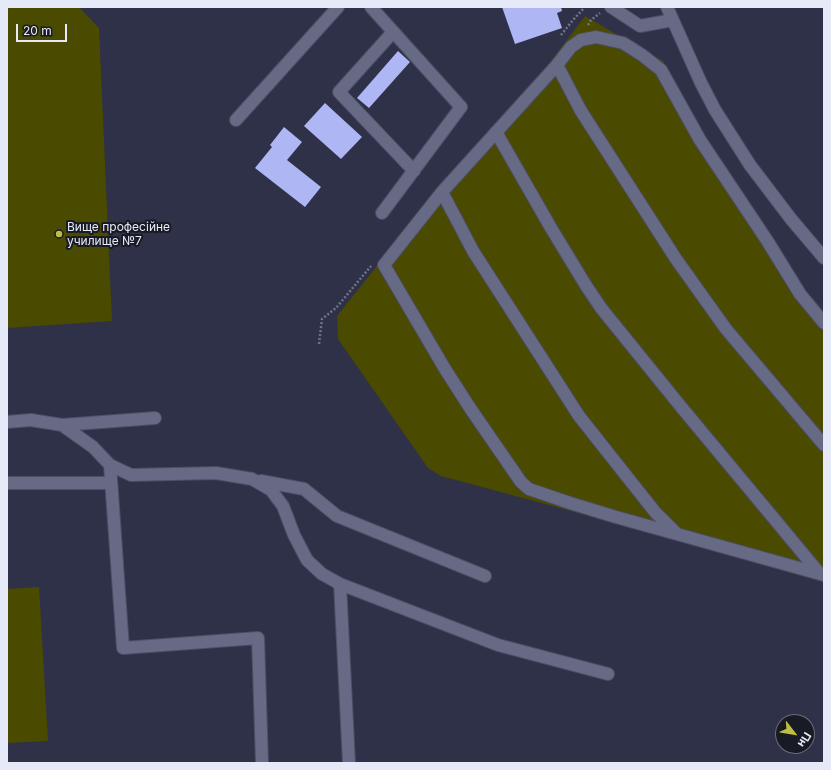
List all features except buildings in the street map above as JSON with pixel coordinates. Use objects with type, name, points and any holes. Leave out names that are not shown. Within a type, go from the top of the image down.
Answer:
[{"type":"street","points":[[236,120],[338,7]]},
{"type":"street","points":[[371,7],[461,107],[382,213]]},
{"type":"street","points":[[611,7],[640,26],[673,20]]},
{"type":"street","points":[[667,7],[701,83],[715,110],[746,159],[791,220],[824,258]]},
{"type":"street","points":[[393,32],[339,92],[414,171]]},
{"type":"street","points":[[822,575],[616,517],[529,489],[521,482],[470,408],[445,369],[384,265],[442,192],[571,47],[582,40],[596,37],[623,43],[642,55],[661,70],[700,140],[768,242],[800,294],[824,323]]},
{"type":"street","points":[[556,65],[581,111],[676,258],[712,310],[726,329],[824,445]]},
{"type":"street","points":[[496,132],[551,228],[601,308],[682,408],[822,575]]},
{"type":"street","points":[[442,192],[473,251],[579,416],[655,512],[678,534]]},
{"type":"street","points":[[7,422],[32,420],[62,425],[155,418]]},
{"type":"street","points":[[62,425],[93,447],[110,465],[130,474],[216,473],[304,489],[337,516],[485,576]]},
{"type":"street","points":[[110,465],[123,648],[258,638],[262,763]]},
{"type":"street","points":[[252,479],[271,490],[283,506],[294,535],[307,560],[322,574],[340,584],[498,645],[608,674]]},
{"type":"street","points":[[7,483],[111,483]]},
{"type":"street","points":[[340,584],[349,763]]},
{"type":"shaded area","name":"Вище професійне училище №7","points":[[7,7],[79,7],[99,28],[112,321],[7,328]]},
{"type":"shaded area","points":[[585,16],[663,61],[700,128],[732,179],[804,290],[824,313],[824,579],[441,476],[428,468],[338,339],[337,316],[380,262],[538,78]]},
{"type":"shaded area","points":[[39,587],[48,741],[7,743],[7,589]]},
{"type":"place","name":"Вище професійне училище №7","points":[[59,234]]}]
